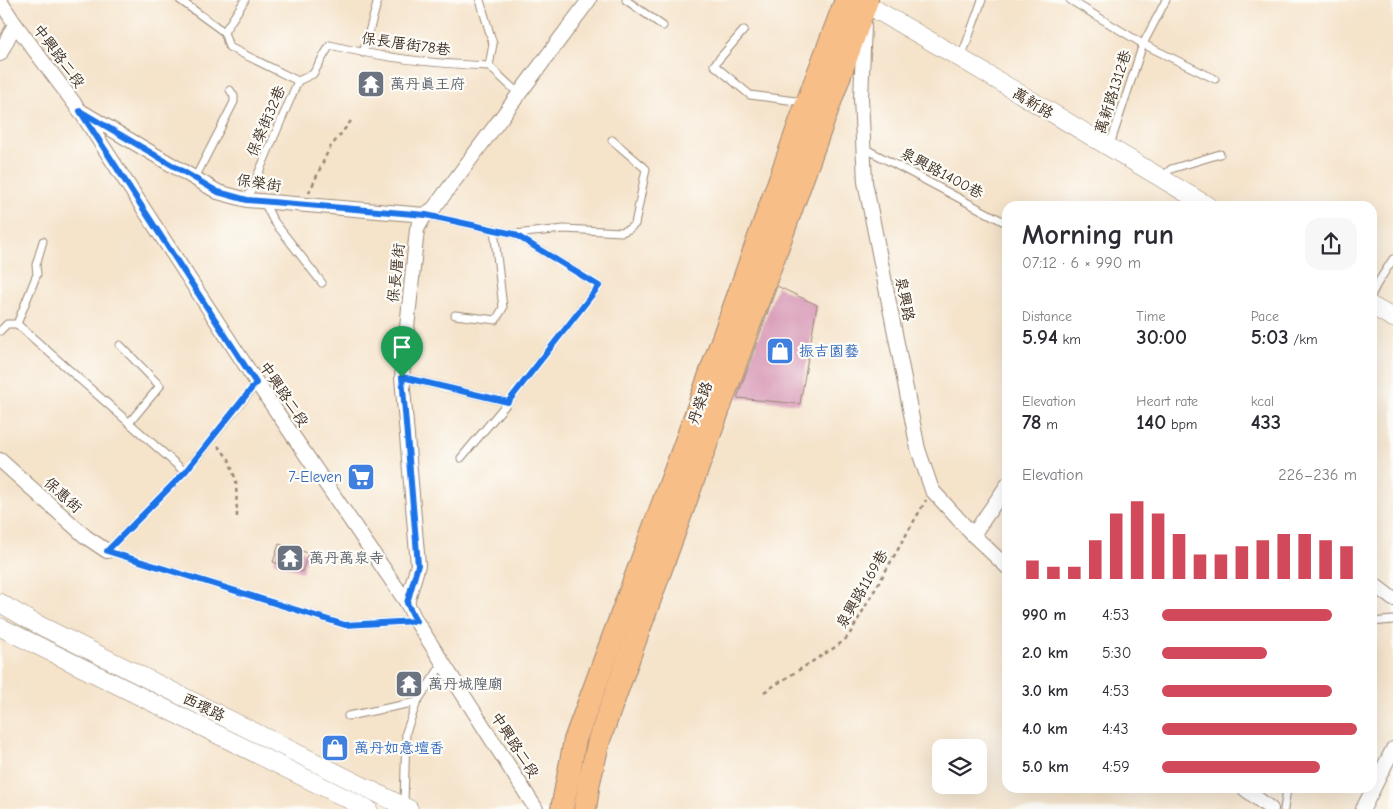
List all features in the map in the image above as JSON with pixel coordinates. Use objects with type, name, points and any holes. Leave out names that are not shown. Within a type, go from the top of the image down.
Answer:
[{"type":"main road","name":"丹榮路","points":[[586,809],[589,782],[599,740],[807,103],[859,1]]},
{"type":"main road","name":"丹榮路","points":[[562,809],[575,740],[699,436],[859,1]]},
{"type":"street","name":"保長厝街","points":[[407,603],[418,565],[402,377],[417,229],[588,0]]},
{"type":"street","name":"中興路二段","points":[[0,1],[80,111],[256,383],[407,603],[416,621],[536,809]]},
{"type":"street","name":"萬新路","points":[[859,1],[960,58],[1196,201]]},
{"type":"street","name":"泉興路","points":[[859,1],[865,182],[918,449],[932,490],[972,535],[1002,562]]},
{"type":"street","points":[[0,54],[15,24]]},
{"type":"street","name":"保榮街","points":[[80,111],[218,192],[247,200],[264,202],[426,215]]},
{"type":"street","points":[[1377,309],[1393,318]]},
{"type":"street","name":"保惠街","points":[[0,460],[86,537],[107,551]]},
{"type":"street","points":[[972,535],[1002,492]]},
{"type":"street","points":[[1377,587],[1393,599]]},
{"type":"street","name":"西環路","points":[[0,603],[31,622],[406,808]]},
{"type":"street","name":"西環路","points":[[0,627],[368,809]]},
{"type":"street","points":[[1377,781],[1393,749]]},
{"type":"street","points":[[1250,793],[1270,809]]},
{"type":"street","points":[[1363,809],[1371,793]]},
{"type":"lane","points":[[180,0],[224,32],[229,48],[298,81]]},
{"type":"lane","points":[[224,32],[245,0]]},
{"type":"lane","points":[[363,53],[378,0]]},
{"type":"lane","points":[[480,0],[493,44],[489,66],[519,94]]},
{"type":"lane","points":[[626,0],[663,26]]},
{"type":"lane","points":[[960,58],[982,0]]},
{"type":"lane","points":[[1070,0],[1143,44]]},
{"type":"lane","name":"萬新路1312巷","points":[[1109,148],[1143,44],[1166,0]]},
{"type":"lane","points":[[744,30],[714,65],[750,95],[807,103]]},
{"type":"lane","name":"萬新路1312巷","points":[[1143,44],[1215,79]]},
{"type":"lane","name":"保長厝街78巷","points":[[298,81],[313,74],[330,45],[363,53],[449,65],[489,66]]},
{"type":"lane","name":"保榮街32巷","points":[[247,200],[298,81]]},
{"type":"lane","points":[[195,178],[234,102],[234,96],[230,90]]},
{"type":"lane","points":[[514,234],[564,229],[612,232],[629,230],[635,224],[646,169],[612,140]]},
{"type":"lane","name":"泉興路1400巷","points":[[864,147],[1002,221]]},
{"type":"lane","points":[[1161,179],[1171,169],[1220,154]]},
{"type":"lane","points":[[264,202],[273,220],[322,283]]},
{"type":"lane","points":[[426,215],[514,234],[599,286],[508,402],[461,458]]},
{"type":"lane","points":[[455,315],[496,320],[503,308],[494,229]]},
{"type":"lane","points":[[17,324],[37,274],[36,265],[43,241]]},
{"type":"lane","points":[[1377,284],[1393,259]]},
{"type":"lane","points":[[0,332],[7,324],[17,324],[185,472]]},
{"type":"lane","points":[[120,345],[160,386],[129,423]]},
{"type":"lane","points":[[402,377],[508,402]]},
{"type":"lane","points":[[256,383],[185,472],[107,551],[345,625],[416,621]]},
{"type":"lane","points":[[1377,622],[1393,620]]},
{"type":"lane","points":[[406,808],[406,732],[417,702],[443,663]]},
{"type":"lane","points":[[348,716],[417,702]]},
{"type":"lane","points":[[1284,809],[1286,793]]},
{"type":"path","points":[[304,205],[329,149],[351,121]]},
{"type":"path","points":[[211,439],[229,459],[234,474],[237,517]]},
{"type":"path","name":"泉興路1169巷","points":[[764,692],[837,646],[848,637],[932,490]]},
{"type":"building","name":"振吉園藝","points":[[777,286],[817,305],[800,404],[737,398]]},
{"type":"building","name":"萬丹萬泉寺","points":[[279,544],[308,553],[302,572],[273,562]]},
{"type":"place","name":"萬丹真王府","points":[[371,84]]},
{"type":"place","name":"振吉園藝","points":[[780,351]]},
{"type":"place","name":"7-Eleven","points":[[361,477]]},
{"type":"place","name":"萬丹萬泉寺","points":[[290,558]]},
{"type":"place","name":"萬丹城隍廟","points":[[409,684]]},
{"type":"place","name":"萬丹如意壇香","points":[[335,748]]},
{"type":"route","points":[[80,111],[218,192],[247,200],[426,215],[514,234],[599,286],[508,402],[402,377],[418,565],[407,603],[416,621],[345,625],[107,551],[185,472],[256,383],[80,111]]}]
